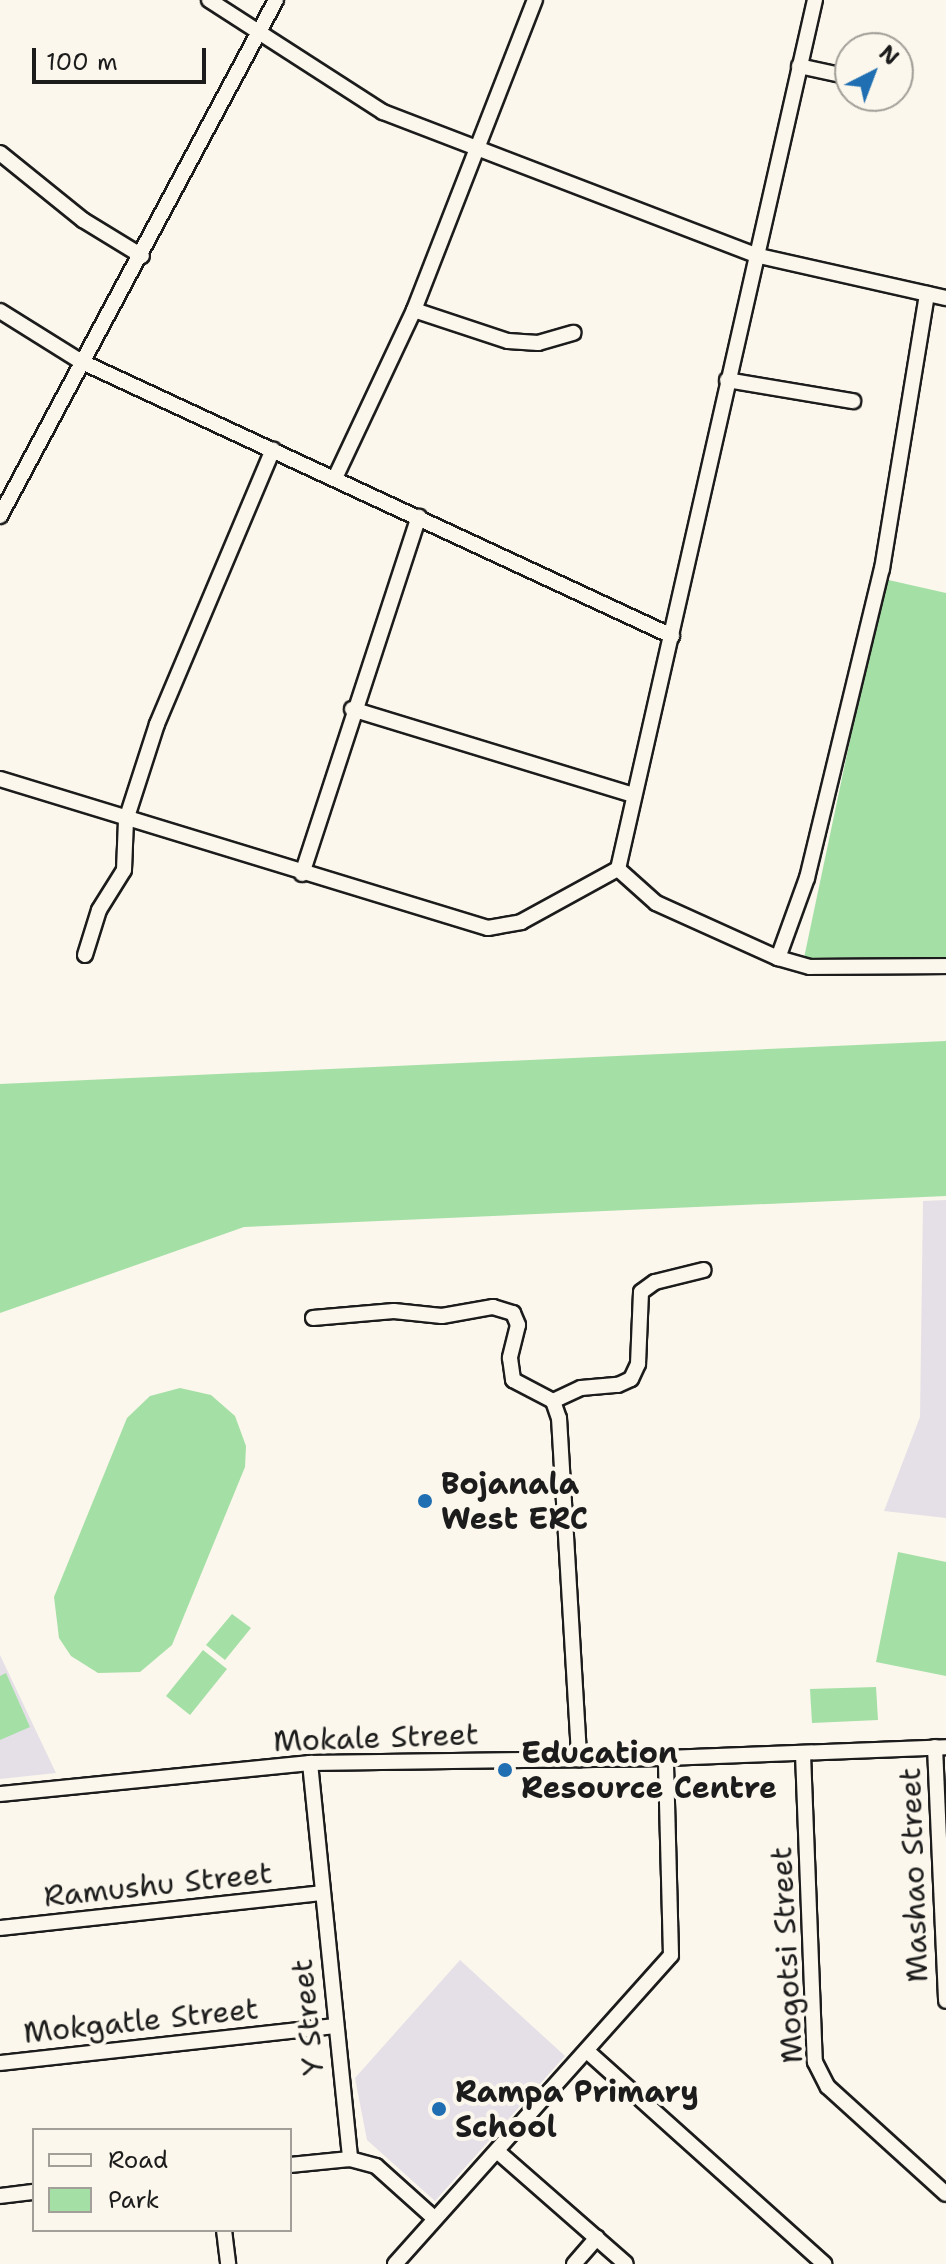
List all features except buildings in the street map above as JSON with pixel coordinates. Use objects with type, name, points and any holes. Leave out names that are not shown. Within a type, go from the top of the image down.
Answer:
[{"type":"street","points":[[209,0],[383,112],[755,255],[946,298]]},
{"type":"street","points":[[0,516],[80,361],[142,256],[276,0]]},
{"type":"street","points":[[336,476],[414,310],[535,0]]},
{"type":"street","points":[[0,779],[302,874],[488,928],[521,922],[618,869],[815,0]]},
{"type":"street","points":[[799,66],[834,74]]},
{"type":"street","points":[[0,153],[72,212],[142,256]]},
{"type":"street","points":[[778,958],[807,878],[882,569],[927,294]]},
{"type":"street","points":[[414,310],[508,341],[538,343],[574,333]]},
{"type":"street","points":[[0,311],[80,361],[336,476],[672,636]]},
{"type":"street","points":[[727,380],[853,401]]},
{"type":"street","points":[[85,955],[99,910],[124,870],[126,820],[157,724],[273,450]]},
{"type":"street","points":[[302,874],[352,709],[419,517]]},
{"type":"street","points":[[352,709],[633,795]]},
{"type":"street","points":[[618,869],[656,903],[778,958],[810,967],[946,966]]},
{"type":"street","points":[[553,1401],[581,1388],[618,1385],[631,1379],[638,1364],[641,1292],[655,1282],[704,1270]]},
{"type":"street","points":[[313,1318],[394,1311],[442,1316],[504,1307],[518,1325],[510,1358],[513,1380],[553,1401],[559,1418],[579,1759]]},
{"type":"street","name":"Mokale Street","points":[[0,1794],[310,1763],[666,1758],[940,1747]]},
{"type":"street","name":"Mashao Street","points":[[940,1747],[946,2001]]},
{"type":"street","name":"Mogotsi Street","points":[[803,1754],[819,2075],[946,2194]]},
{"type":"street","points":[[395,2264],[671,1955],[666,1758]]},
{"type":"street","name":"Y Street","points":[[310,1763],[350,2159]]},
{"type":"street","name":"Ramushu Street","points":[[0,1928],[321,1893]]},
{"type":"street","name":"Mokgatle Street","points":[[0,2063],[335,2026]]},
{"type":"street","points":[[587,2051],[824,2264]]},
{"type":"street","points":[[497,2151],[626,2264]]},
{"type":"street","points":[[292,2165],[350,2159],[376,2166],[435,2219]]},
{"type":"street","points":[[0,2196],[32,2192]]},
{"type":"street","points":[[224,2232],[228,2264]]},
{"type":"street","points":[[574,2264],[597,2238]]},
{"type":"shaded area","points":[[946,1200],[946,1518],[884,1511],[920,1417],[923,1201]]},
{"type":"shaded area","points":[[0,1655],[56,1773],[0,1779]]},
{"type":"shaded area","name":"Rampa Primary School","points":[[460,1960],[565,2056],[435,2201],[367,2140],[355,2078]]},
{"type":"green space","points":[[884,579],[946,593],[946,957],[804,958]]},
{"type":"green space","points":[[946,1041],[946,1196],[244,1227],[0,1313],[0,1084]]},
{"type":"green space","points":[[180,1388],[211,1395],[235,1416],[246,1446],[245,1467],[172,1645],[140,1672],[98,1673],[71,1656],[59,1638],[54,1597],[127,1418],[150,1396]]},
{"type":"green space","points":[[898,1552],[946,1562],[946,1676],[876,1662]]},
{"type":"green space","points":[[232,1614],[251,1628],[225,1660],[206,1645]]},
{"type":"green space","points":[[203,1650],[227,1669],[190,1715],[166,1696]]},
{"type":"green space","points":[[6,1673],[30,1727],[0,1740],[0,1676]]},
{"type":"green space","points":[[876,1687],[878,1720],[812,1723],[810,1689]]},
{"type":"place","name":"Bojanala West ERC","points":[[425,1501]]},
{"type":"place","name":"Education Resource Centre","points":[[505,1770]]},
{"type":"place","name":"Rampa Primary School","points":[[439,2109]]}]
